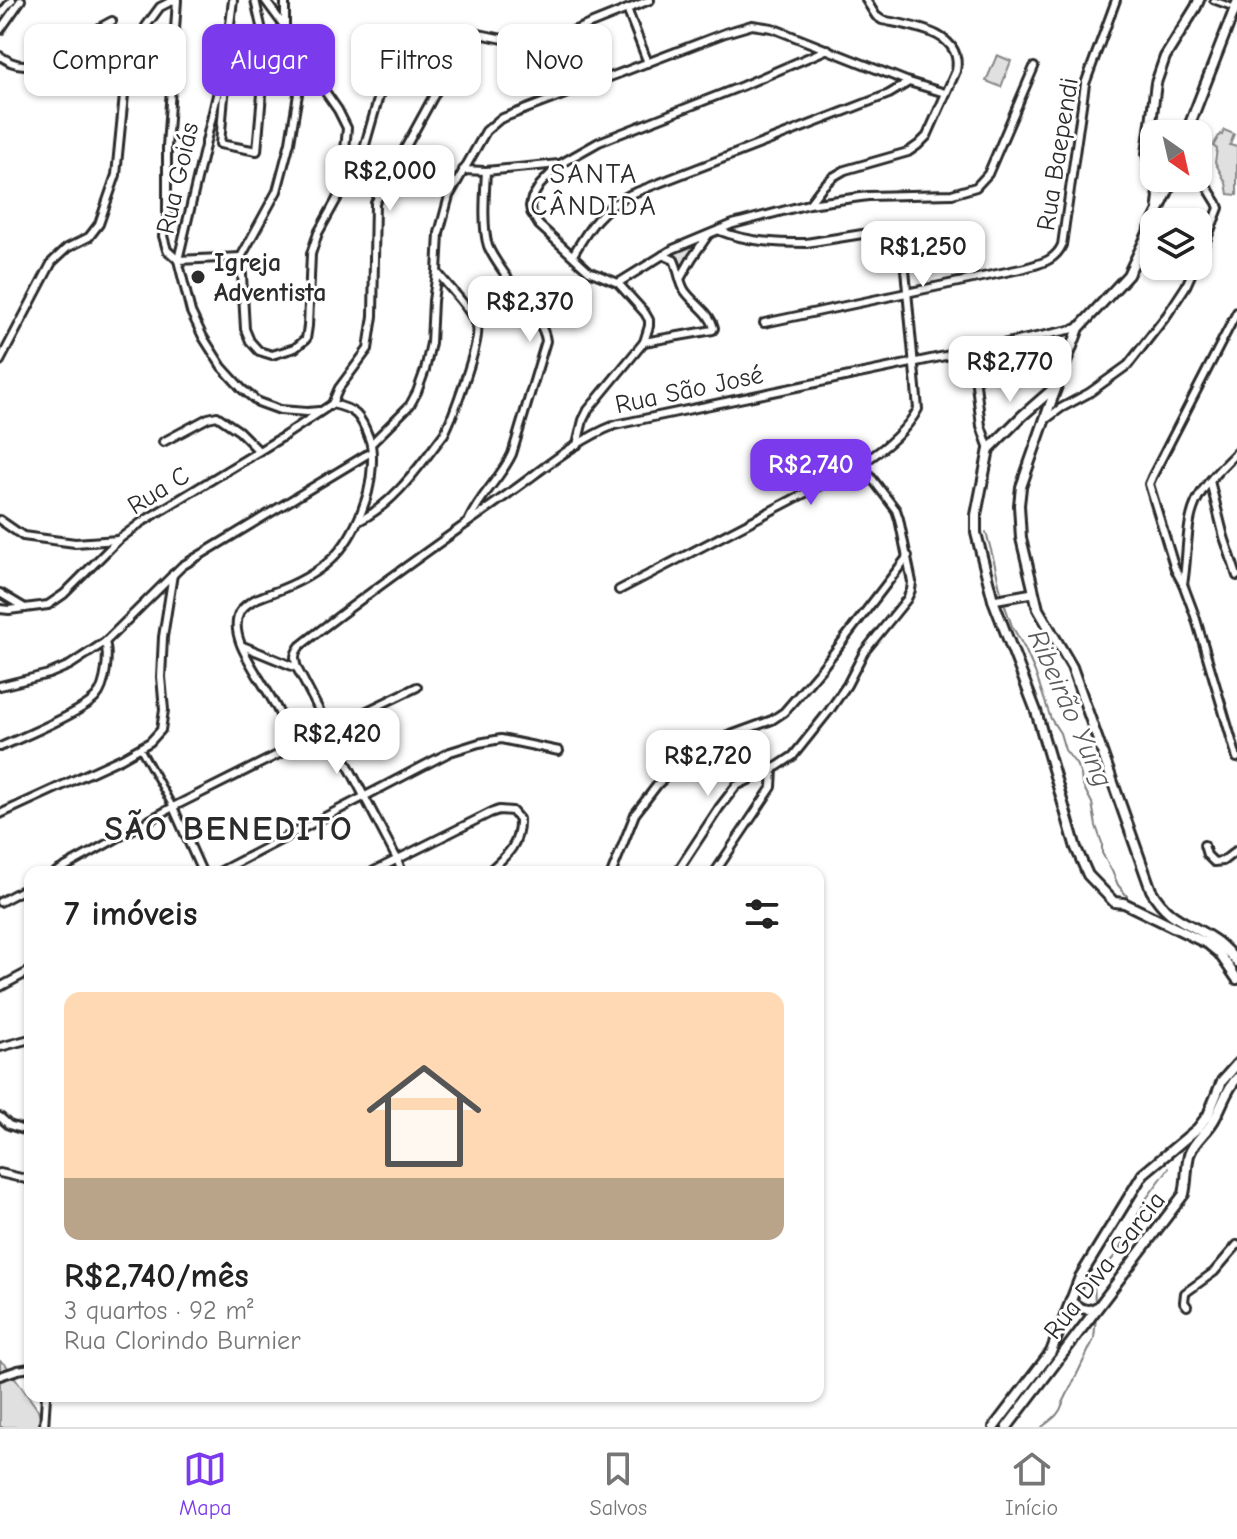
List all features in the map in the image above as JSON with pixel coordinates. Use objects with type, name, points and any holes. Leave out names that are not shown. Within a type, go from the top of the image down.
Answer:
[{"type":"main road","points":[[1153,120],[1160,70],[1199,0]]},
{"type":"main road","points":[[1191,120],[1236,5]]},
{"type":"main road","points":[[1140,250],[1128,275],[1079,328],[1021,487],[1021,538],[1033,593],[1043,620],[1072,667],[1151,890],[1175,918],[1213,939],[1237,962]]},
{"type":"main road","points":[[1057,384],[989,449],[975,525],[996,600],[1036,711],[1076,848],[1088,875],[1114,902],[1124,903],[1215,949],[1237,979]]},
{"type":"main road","points":[[994,1427],[1051,1352],[1080,1277],[1143,1174],[1198,1128],[1208,1115],[1222,1081],[1237,1064]]},
{"type":"main road","name":"Rua Diva Garcia","points":[[1007,1427],[1184,1194],[1192,1147],[1215,1119],[1226,1092],[1237,1078]]},
{"type":"street","points":[[0,15],[12,0]]},
{"type":"street","points":[[0,30],[21,0]]},
{"type":"street","points":[[0,361],[52,262],[67,248],[89,237],[99,224],[116,175],[126,75],[146,26],[160,7],[176,0],[167,147],[167,221],[163,236],[167,250],[178,260],[241,257]]},
{"type":"street","name":"Rua Goiás","points":[[230,24],[233,0]]},
{"type":"street","points":[[255,0],[260,24]]},
{"type":"street","points":[[265,0],[283,24]]},
{"type":"street","points":[[285,0],[285,24]]},
{"type":"street","points":[[481,34],[527,41],[570,32],[650,0]]},
{"type":"street","points":[[809,204],[822,187],[845,170],[908,152],[918,145],[927,136],[956,71],[958,62],[949,44],[929,30],[882,20],[866,0]]},
{"type":"street","name":"Rua Baependi","points":[[764,323],[1025,268],[1048,262],[1060,251],[1085,84],[1116,0]]},
{"type":"street","points":[[1213,0],[1236,5]]},
{"type":"street","points":[[627,9],[648,63]]},
{"type":"street","points":[[0,56],[11,63],[26,65],[112,21]]},
{"type":"street","points":[[372,443],[410,405],[417,392],[431,343],[439,233],[449,196],[486,131],[500,119],[752,25],[772,28],[945,93]]},
{"type":"street","points":[[577,445],[588,410],[644,342],[649,320],[618,283],[589,271],[539,225],[531,212],[536,191],[560,164],[599,142],[828,49]]},
{"type":"street","points":[[618,283],[663,255],[733,224],[809,204],[868,196],[952,194],[976,187],[988,174],[1034,67]]},
{"type":"street","points":[[573,255],[601,214],[631,194],[889,94],[909,82]]},
{"type":"street","name":"Rua Goiás","points":[[217,96],[178,260],[191,312],[222,367],[258,402],[280,410],[320,411]]},
{"type":"street","points":[[223,96],[220,144],[257,151],[262,96]]},
{"type":"street","points":[[298,96],[277,191],[241,257],[245,329],[259,351],[272,355],[295,348],[306,339],[311,254],[318,233],[363,152],[379,96]]},
{"type":"street","points":[[328,96],[347,128],[342,188]]},
{"type":"street","points":[[320,411],[332,404],[339,388],[368,349],[373,316],[375,203],[434,96]]},
{"type":"street","points":[[463,170],[486,171],[560,164]]},
{"type":"street","points":[[468,522],[475,506],[512,454],[546,341],[542,327],[487,243],[486,171]]},
{"type":"street","points":[[1210,192],[1219,208],[1212,226]]},
{"type":"street","points":[[619,590],[861,464],[884,449],[918,409],[902,237],[898,230],[806,243],[755,241],[720,231]]},
{"type":"street","points":[[680,279],[710,233]]},
{"type":"street","points":[[644,342],[714,328],[708,314],[686,292],[674,260],[663,255]]},
{"type":"street","points":[[359,521],[381,508],[393,496],[444,434],[470,365],[477,327],[437,272]]},
{"type":"street","points":[[1045,420],[1128,365],[1167,315],[1189,280]]},
{"type":"street","points":[[1237,312],[1149,484],[1175,569],[1195,616],[1237,758]]},
{"type":"street","name":"Rua São José","points":[[297,668],[294,659],[300,646],[593,434],[615,425],[1079,328]]},
{"type":"street","points":[[972,351],[981,426],[989,449]]},
{"type":"street","points":[[1053,396],[1061,408]]},
{"type":"street","points":[[1037,403],[1048,410],[1061,408]]},
{"type":"street","points":[[67,866],[173,807],[278,756],[287,746],[285,727],[278,710],[236,629],[238,615],[244,607],[299,582],[323,567],[336,556],[359,521],[369,488],[372,443],[355,412],[332,404]]},
{"type":"street","name":"Rua C","points":[[0,609],[48,605],[142,522],[320,411]]},
{"type":"street","points":[[163,442],[217,416],[239,431],[259,451]]},
{"type":"street","points":[[984,434],[999,437]]},
{"type":"street","points":[[0,686],[70,665],[105,642],[173,574],[371,452]]},
{"type":"street","points":[[1183,584],[1191,519],[1197,499],[1237,452]]},
{"type":"street","points":[[681,866],[736,786],[793,756],[847,685],[864,652],[907,599],[912,582],[896,510],[861,464]]},
{"type":"street","points":[[1210,481],[1237,576]]},
{"type":"street","points":[[0,520],[23,536],[75,543],[118,540]]},
{"type":"street","points":[[615,866],[635,814],[658,784],[701,747],[772,720],[784,712],[908,556]]},
{"type":"street","points":[[0,814],[140,748],[156,736],[163,723],[161,651],[173,574]]},
{"type":"street","points":[[0,593],[25,608]]},
{"type":"street","points":[[996,600],[1033,593]]},
{"type":"street","points":[[0,747],[97,697],[107,659],[105,642]]},
{"type":"street","points":[[243,646],[297,668],[400,866]]},
{"type":"street","points":[[330,729],[417,687]]},
{"type":"street","points":[[230,866],[450,752],[501,739],[559,751]]},
{"type":"street","points":[[140,748],[173,807],[199,866]]},
{"type":"street","points":[[719,866],[772,787],[773,768]]},
{"type":"street","points":[[384,866],[490,813],[512,811],[519,819],[517,836],[507,857],[496,866]]},
{"type":"street","points":[[1204,845],[1207,855],[1214,862],[1223,861],[1237,850]]},
{"type":"street","points":[[0,902],[24,889]]},
{"type":"street","points":[[0,987],[24,974]]},
{"type":"street","points":[[0,1047],[24,1041]]},
{"type":"street","points":[[0,1117],[9,1125],[24,1130]]},
{"type":"street","points":[[0,1173],[24,1179]]},
{"type":"street","points":[[1187,1306],[1185,1293],[1214,1272],[1237,1245]]},
{"type":"street","points":[[1070,1300],[1081,1308],[1093,1311]]},
{"type":"street","points":[[0,1376],[24,1369]]},
{"type":"street","points":[[44,1427],[46,1402]]},
{"type":"shaded area","points":[[997,55],[1011,61],[1001,87],[986,81]]},
{"type":"shaded area","points":[[1224,130],[1234,134],[1230,145],[1237,147],[1237,195],[1228,194],[1215,162],[1217,149],[1213,146]]},
{"type":"shaded area","points":[[704,239],[682,270],[680,270],[670,253]]},
{"type":"shaded area","points":[[0,1361],[24,1390],[24,1402],[32,1402],[38,1410],[44,1427],[0,1427]]},
{"type":"waterway","name":"Ribeirão Yung","points":[[986,532],[1002,597]]},
{"type":"waterway","name":"Ribeirão Yung","points":[[1004,603],[1035,672],[1051,719],[1060,733],[1065,750],[1076,764],[1092,803],[1102,853],[1127,896]]},
{"type":"waterway","name":"Ribeirão Yung","points":[[1095,1306],[1094,1280],[1119,1251],[1146,1199],[1169,1168]]},
{"type":"waterway","name":"Ribeirão Yung","points":[[1042,1427],[1055,1417],[1061,1407],[1094,1339],[1096,1317]]},
{"type":"place","name":"Igreja Adventista","points":[[198,277]]},
{"type":"district","name":"SANTA CÂNDIDA","points":[[594,189]]},
{"type":"district","name":"SÃO BENEDITO","points":[[229,828]]}]
